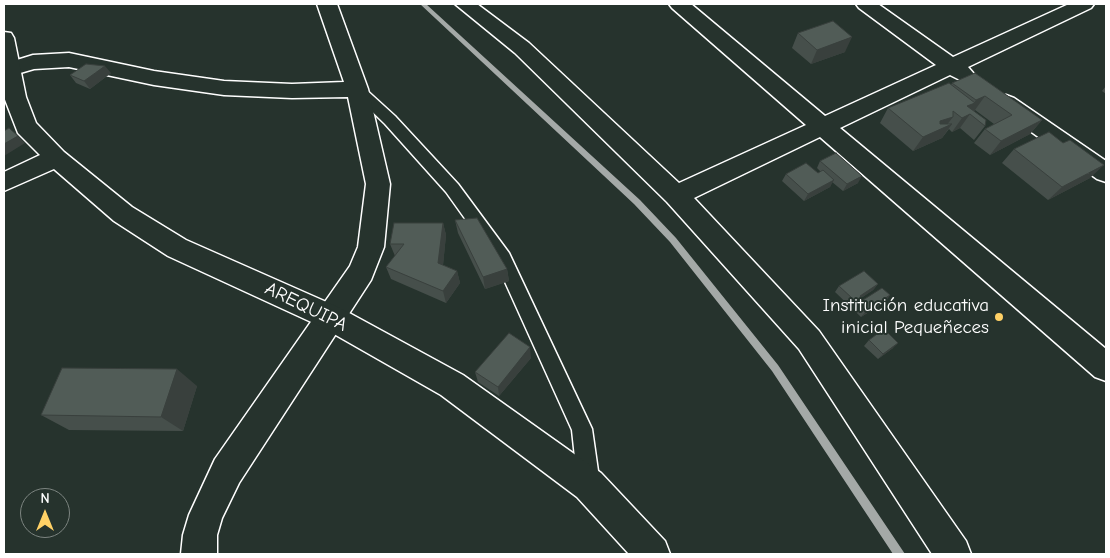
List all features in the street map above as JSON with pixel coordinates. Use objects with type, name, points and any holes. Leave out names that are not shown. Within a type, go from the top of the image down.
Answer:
[{"type":"street","points":[[199,554],[200,535],[206,514],[227,471],[361,272],[371,247],[378,184],[357,89],[327,4]]},
{"type":"street","points":[[465,4],[522,48],[676,195],[809,340],[953,554]]},
{"type":"street","points":[[679,4],[1106,367]]},
{"type":"street","points":[[866,4],[987,91],[1105,171]]},
{"type":"street","points":[[676,195],[1084,4]]},
{"type":"street","name":"AREQUIPA","points":[[4,38],[15,97],[26,127],[56,158],[123,214],[178,248],[330,317],[452,385],[589,486],[652,554]]},
{"type":"street","points":[[10,69],[33,62],[70,60],[154,78],[224,88],[292,91],[357,89]]},
{"type":"street","points":[[4,182],[56,158]]},
{"type":"lane","points":[[357,89],[390,120],[452,188],[503,258],[582,429],[589,486]]},
{"type":"building","points":[[833,21],[852,37],[817,50],[798,33]]},
{"type":"building","points":[[86,64],[105,66],[84,81],[70,75]]},
{"type":"building","points":[[975,73],[1042,120],[1001,141],[985,129],[1012,115],[985,96],[976,100],[952,83]]},
{"type":"building","points":[[949,83],[975,103],[967,106],[986,120],[985,126],[970,114],[962,118],[953,111],[953,117],[940,121],[940,124],[952,124],[923,137],[888,108]]},
{"type":"building","points":[[9,128],[18,136],[4,144],[4,131]]},
{"type":"building","points":[[1049,132],[1063,143],[1070,140],[1104,165],[1062,187],[1014,149]]},
{"type":"building","points":[[836,153],[862,176],[847,184],[820,161]]},
{"type":"building","points":[[806,163],[818,173],[823,170],[834,180],[808,194],[786,174]]},
{"type":"building","points":[[477,218],[507,269],[483,277],[455,220]]},
{"type":"building","points":[[394,223],[443,223],[438,263],[457,271],[443,291],[386,267],[404,244],[390,244]]},
{"type":"building","points":[[864,271],[878,284],[860,296],[863,300],[882,288],[890,295],[866,311],[839,286]]},
{"type":"building","points":[[884,329],[898,343],[883,354],[869,340]]},
{"type":"building","points":[[509,333],[530,347],[498,387],[475,372]]},
{"type":"building","points":[[62,368],[177,369],[161,417],[41,415]]},
{"type":"waterway","points":[[423,4],[637,202],[673,240],[775,368],[899,554]]},
{"type":"place","name":"Institución educativa inicial Pequeñeces","points":[[999,317]]}]
